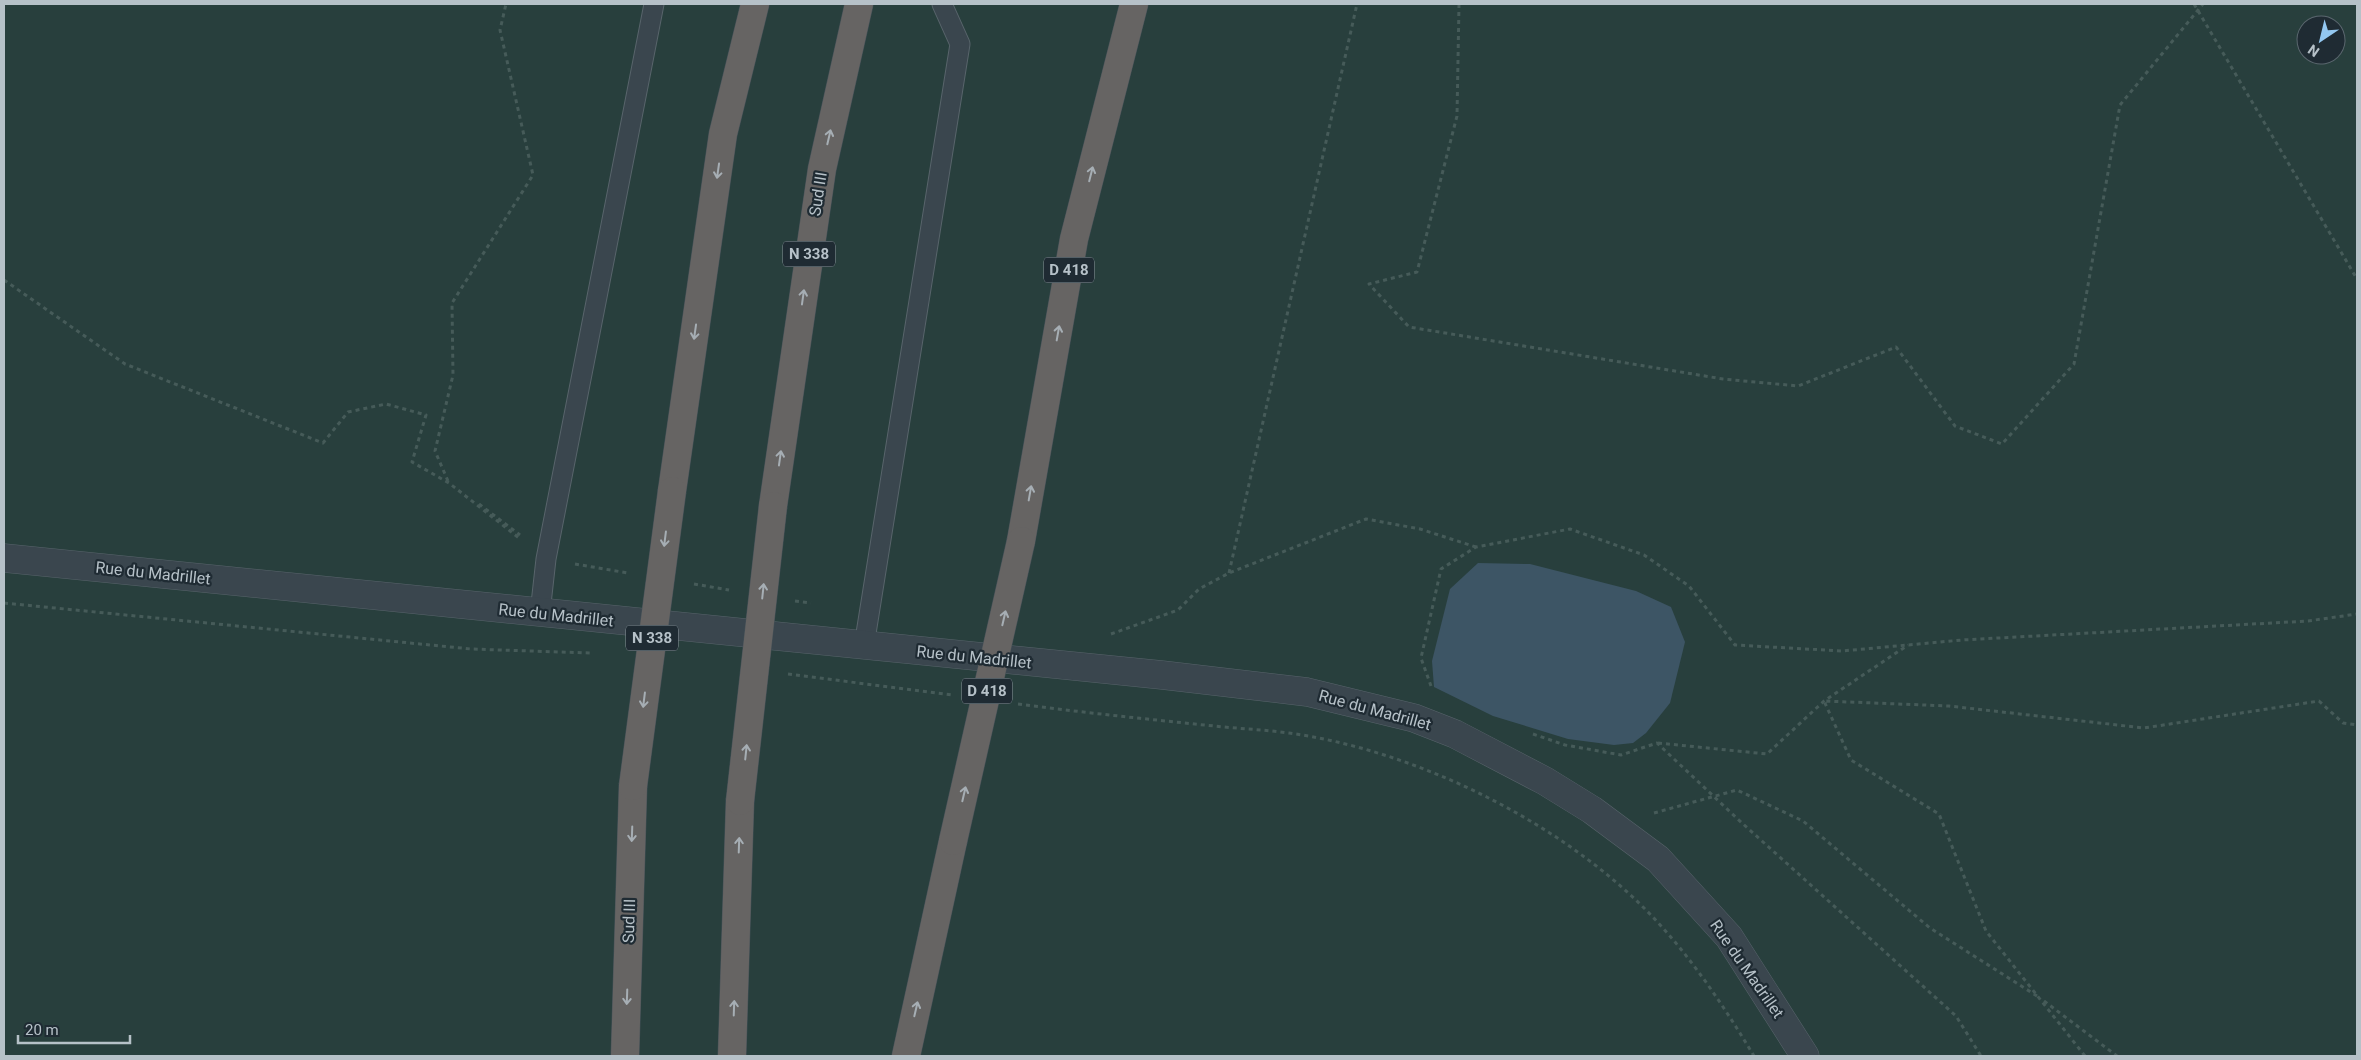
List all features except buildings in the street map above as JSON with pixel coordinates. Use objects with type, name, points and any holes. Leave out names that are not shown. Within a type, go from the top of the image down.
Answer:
[{"type":"highway","points":[[723,134],[739,4]]},
{"type":"highway","name":"N 338","points":[[723,134],[756,4]]},
{"type":"highway","name":"Sud III","points":[[732,1056],[740,801],[772,506],[822,170],[859,4]]},
{"type":"highway","name":"D 418","points":[[906,1056],[1021,541],[1074,239],[1134,4]]},
{"type":"highway","name":"Sud III","points":[[625,1056],[633,786],[672,491],[723,134]]},
{"type":"street","name":"Rue du Madrillet","points":[[4,558],[1307,692],[1414,718],[1455,734],[1497,754],[1592,810],[1658,859],[1729,938],[1805,1056]]},
{"type":"lane","points":[[540,613],[546,559],[654,4]]},
{"type":"lane","points":[[864,646],[960,44],[942,4]]},
{"type":"path","points":[[506,4],[500,30],[533,175],[452,303],[453,375],[435,452],[449,483],[510,526],[546,559]]},
{"type":"path","points":[[1229,573],[1357,4]]},
{"type":"path","points":[[1459,4],[1457,116],[1417,272],[1369,284],[1408,328],[1723,379],[1798,386],[1896,346],[1955,426],[2002,444],[2074,364],[2120,105],[2203,4]]},
{"type":"path","points":[[2194,4],[2357,279]]},
{"type":"path","points":[[1110,635],[1178,610],[1199,589],[1229,573],[1366,519],[1420,529],[1476,547]]},
{"type":"path","points":[[1430,686],[1422,658],[1440,569],[1476,547],[1570,529],[1644,555],[1689,586],[1735,645],[1842,651],[1908,645],[2308,621],[2357,614]]},
{"type":"path","points":[[4,602],[472,650],[592,654]]},
{"type":"path","points":[[1657,743],[1767,754],[1824,701],[1908,645]]},
{"type":"path","points":[[783,673],[958,696]]},
{"type":"path","points":[[1824,701],[1949,706],[2144,728],[2319,701],[2343,723],[2357,726]]},
{"type":"path","points":[[1824,701],[1851,760],[1939,814],[1986,932],[2086,1056]]},
{"type":"path","points":[[1017,704],[1289,733],[1354,746],[1413,764],[1460,785],[1504,807],[1560,841],[1617,883],[1665,930],[1697,970],[1734,1022],[1754,1056]]},
{"type":"path","points":[[1714,796],[1737,790],[1802,821],[1930,928],[2039,997],[2117,1056]]},
{"type":"green space","points":[[4,4],[2357,4],[2357,1056],[4,1056]]},
{"type":"water","points":[[1478,563],[1530,564],[1636,591],[1671,607],[1685,642],[1670,703],[1646,733],[1633,743],[1614,745],[1568,739],[1493,716],[1434,687],[1432,661],[1450,589]]}]
